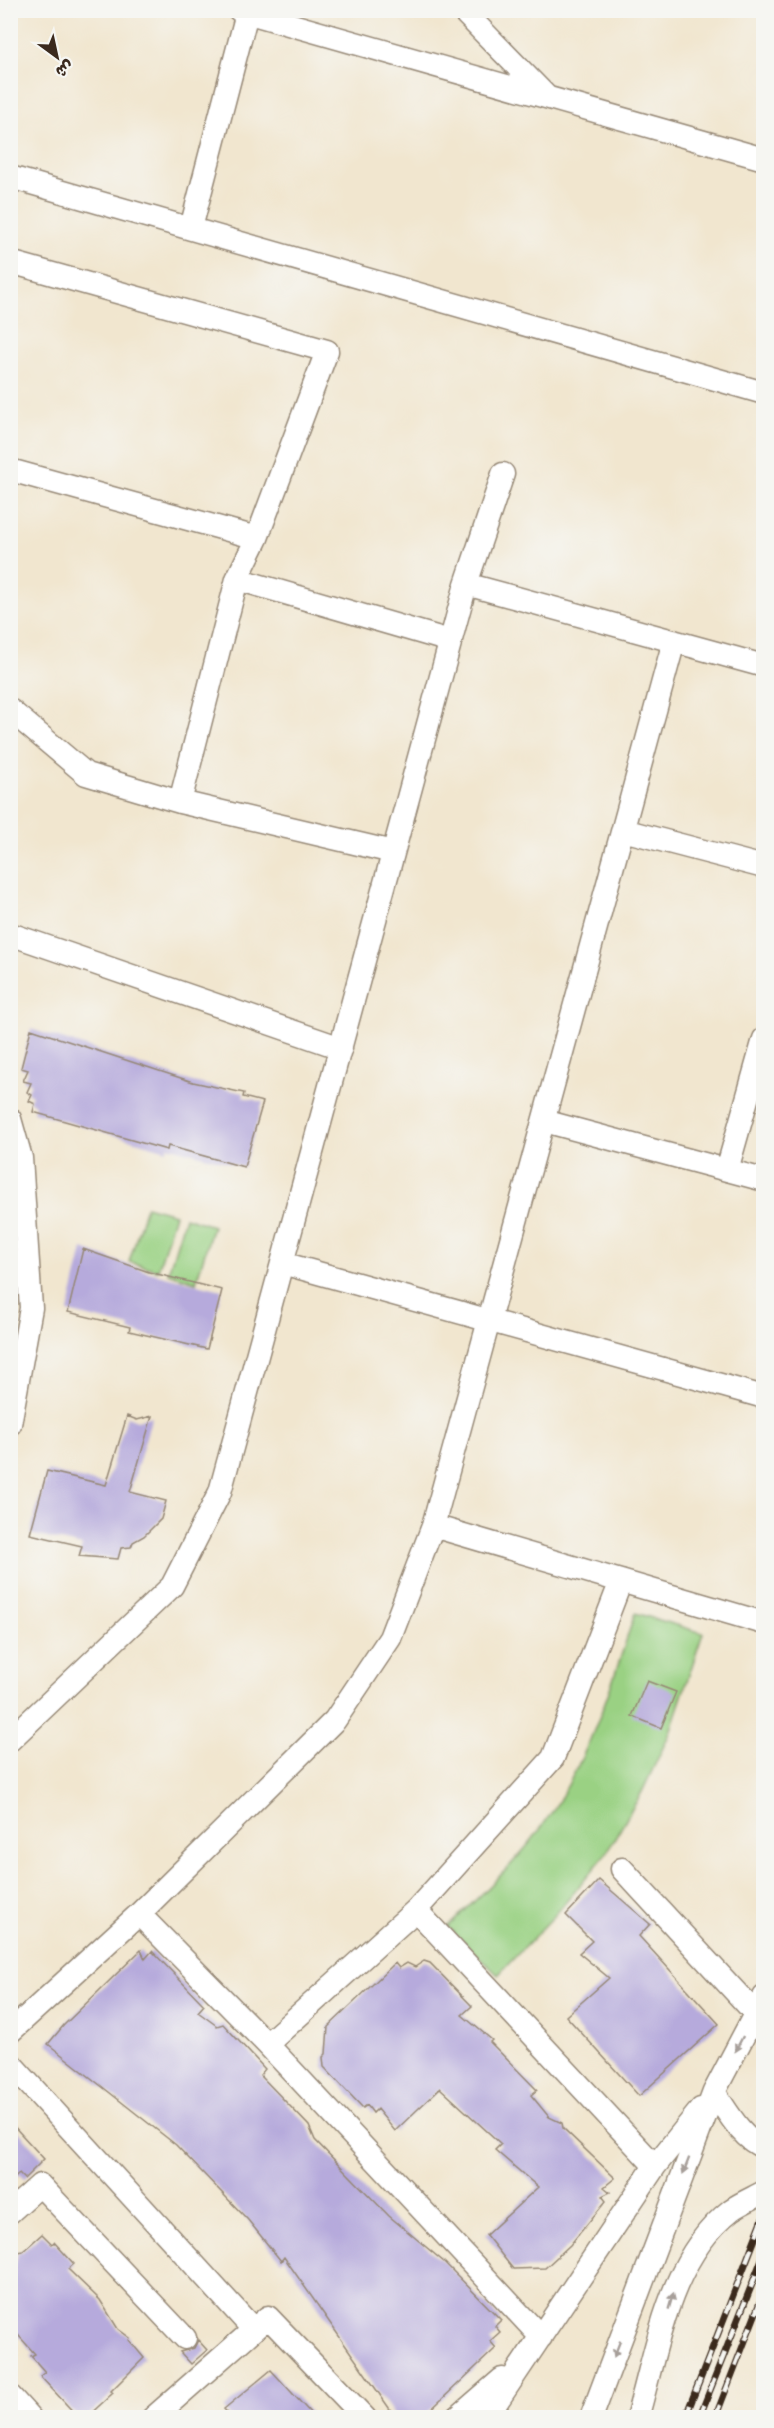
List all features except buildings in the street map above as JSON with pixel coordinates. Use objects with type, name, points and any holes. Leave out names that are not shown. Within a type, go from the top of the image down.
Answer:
[{"type":"street","points":[[462,10],[548,98]]},
{"type":"street","points":[[191,228],[243,12],[764,159]]},
{"type":"street","points":[[10,177],[764,393]]},
{"type":"street","points":[[10,262],[327,351],[256,538],[237,579],[180,802]]},
{"type":"street","points":[[10,470],[256,538]]},
{"type":"street","points":[[10,1740],[172,1586],[220,1492],[450,641],[466,584],[503,474]]},
{"type":"street","points":[[237,579],[450,641]]},
{"type":"street","points":[[466,584],[764,666]]},
{"type":"street","points":[[10,2032],[139,1914],[335,1720],[390,1638],[434,1526],[674,641]]},
{"type":"street","points":[[10,710],[86,774],[180,802],[393,852]]},
{"type":"street","points":[[623,830],[764,867]]},
{"type":"street","points":[[10,934],[341,1048]]},
{"type":"street","points":[[727,1170],[764,1039]]},
{"type":"street","points":[[10,1119],[21,1158],[31,1308],[10,1425]]},
{"type":"street","points":[[544,1121],[764,1180]]},
{"type":"street","points":[[282,1263],[764,1397]]},
{"type":"street","points":[[434,1526],[764,1623]]},
{"type":"street","points":[[267,2044],[416,1910],[553,1758],[621,1581]]},
{"type":"street","points":[[591,2418],[714,2092],[759,2005],[622,1869]]},
{"type":"street","points":[[416,1910],[655,2166]]},
{"type":"street","points":[[139,1914],[267,2044],[541,2337]]},
{"type":"street","points":[[10,2063],[253,2329]]},
{"type":"street","points":[[486,2418],[655,2166],[714,2092]]},
{"type":"street","points":[[714,2092],[733,2120],[757,2144],[764,2146]]},
{"type":"street","points":[[11,2211],[40,2185],[185,2338]]},
{"type":"street","points":[[637,2418],[676,2282],[701,2240],[732,2210],[764,2192]]},
{"type":"street","points":[[153,2418],[268,2317],[365,2418]]},
{"type":"street","points":[[457,2418],[526,2359]]},
{"type":"street","points":[[10,2396],[30,2418]]},
{"type":"green space","points":[[146,1206],[175,1214],[158,1270],[129,1262]]},
{"type":"green space","points":[[185,1217],[213,1226],[196,1282],[168,1273]]},
{"type":"green space","points":[[635,1613],[703,1633],[669,1735],[642,1792],[606,1854],[556,1914],[498,1975],[448,1927],[496,1881],[522,1852],[543,1826],[561,1798],[577,1769],[603,1708]]},
{"type":"railway","points":[[685,2418],[764,2216]]},
{"type":"railway","points":[[699,2418],[764,2254]]},
{"type":"railway","points":[[715,2418],[764,2292]]}]
